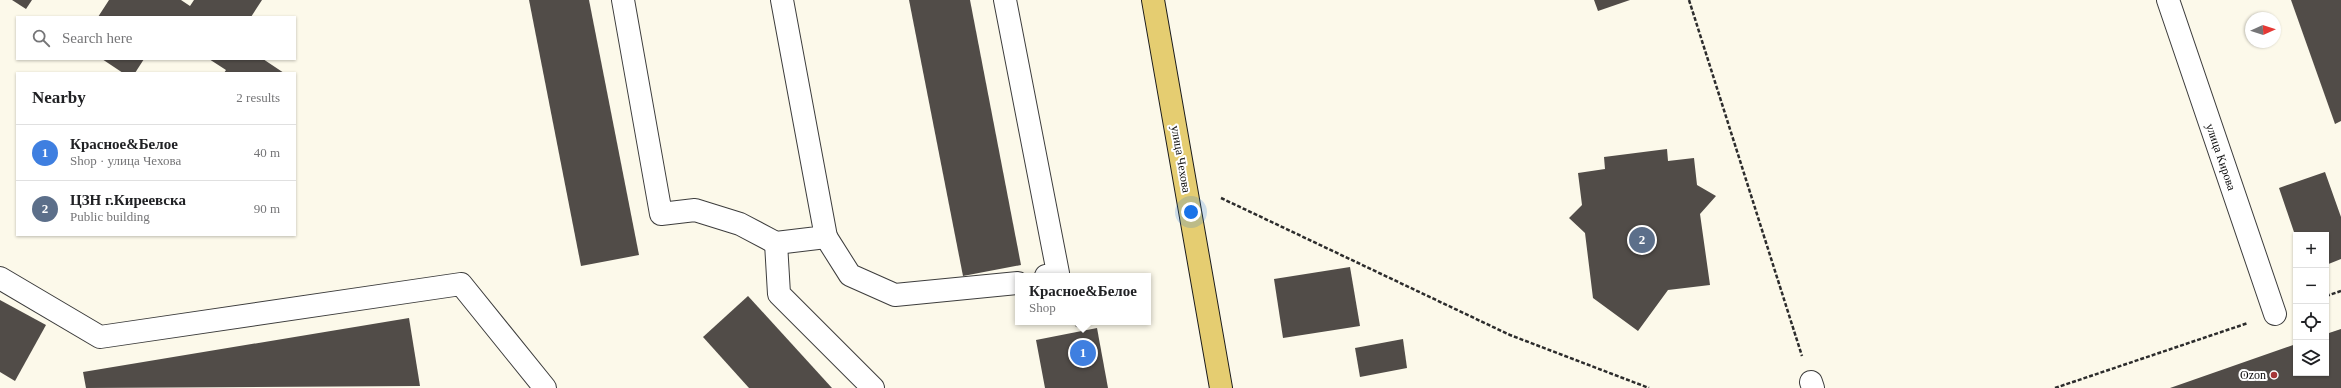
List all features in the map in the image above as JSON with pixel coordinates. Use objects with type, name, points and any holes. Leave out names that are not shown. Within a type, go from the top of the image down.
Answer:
[{"type":"main road","name":"улица Чехова","points":[[1152,0],[1222,388]]},
{"type":"street","points":[[623,0],[661,214],[695,210],[740,224],[776,243],[826,237]]},
{"type":"street","points":[[782,0],[826,237],[850,275],[895,295],[1015,283]]},
{"type":"street","points":[[1005,0],[1058,273]]},
{"type":"street","name":"улица Кирова","points":[[2168,0],[2275,314]]},
{"type":"street","points":[[776,243],[779,294],[873,388]]},
{"type":"street","points":[[0,278],[100,337],[460,284],[545,388]]},
{"type":"path","points":[[1689,0],[1812,385]]},
{"type":"path","points":[[1221,198],[1510,335],[1650,388]]},
{"type":"path","points":[[2329,295],[2341,291]]},
{"type":"path","points":[[2055,388],[2275,314]]},
{"type":"building","points":[[12,0],[32,0],[26,9]]},
{"type":"building","points":[[109,0],[181,0],[190,6],[194,0],[262,0],[252,16],[99,16]]},
{"type":"building","points":[[529,0],[589,0],[639,255],[581,266]]},
{"type":"building","points":[[909,0],[970,0],[1021,265],[963,276]]},
{"type":"building","points":[[1594,0],[1630,0],[1598,11]]},
{"type":"building","points":[[2291,0],[2341,0],[2341,121],[2335,124]]},
{"type":"building","points":[[104,60],[143,60],[136,72],[122,72]]},
{"type":"building","points":[[211,60],[264,60],[282,72],[225,72],[226,70]]},
{"type":"building","points":[[1667,149],[1668,161],[1694,158],[1697,185],[1716,196],[1700,214],[1710,285],[1668,290],[1638,331],[1593,298],[1585,233],[1569,218],[1582,205],[1578,173],[1605,169],[1604,157]]},
{"type":"building","points":[[2325,172],[2341,217],[2341,259],[2329,264],[2329,232],[2294,232],[2279,188]]},
{"type":"building","points":[[1350,267],[1360,326],[1283,338],[1274,279]]},
{"type":"building","points":[[748,296],[832,388],[749,388],[703,337]]},
{"type":"building","points":[[0,300],[46,325],[15,381],[0,372]]},
{"type":"building","points":[[409,318],[420,386],[86,388],[83,372]]},
{"type":"building","points":[[1075,325],[1086,325],[1082,328],[1076,327]]},
{"type":"building","points":[[1097,328],[1108,388],[1045,388],[1036,340]]},
{"type":"building","points":[[2341,329],[2341,388],[2170,388],[2293,345],[2293,376],[2329,376],[2329,333]]},
{"type":"building","points":[[1403,339],[1407,368],[1360,377],[1355,348]]},
{"type":"place","name":"ЦЗН г.Киреевска","points":[[1642,240]]},
{"type":"place","name":"Красное&Белое","points":[[1083,353]]},
{"type":"place","name":"Ozon","points":[[2274,375]]}]
